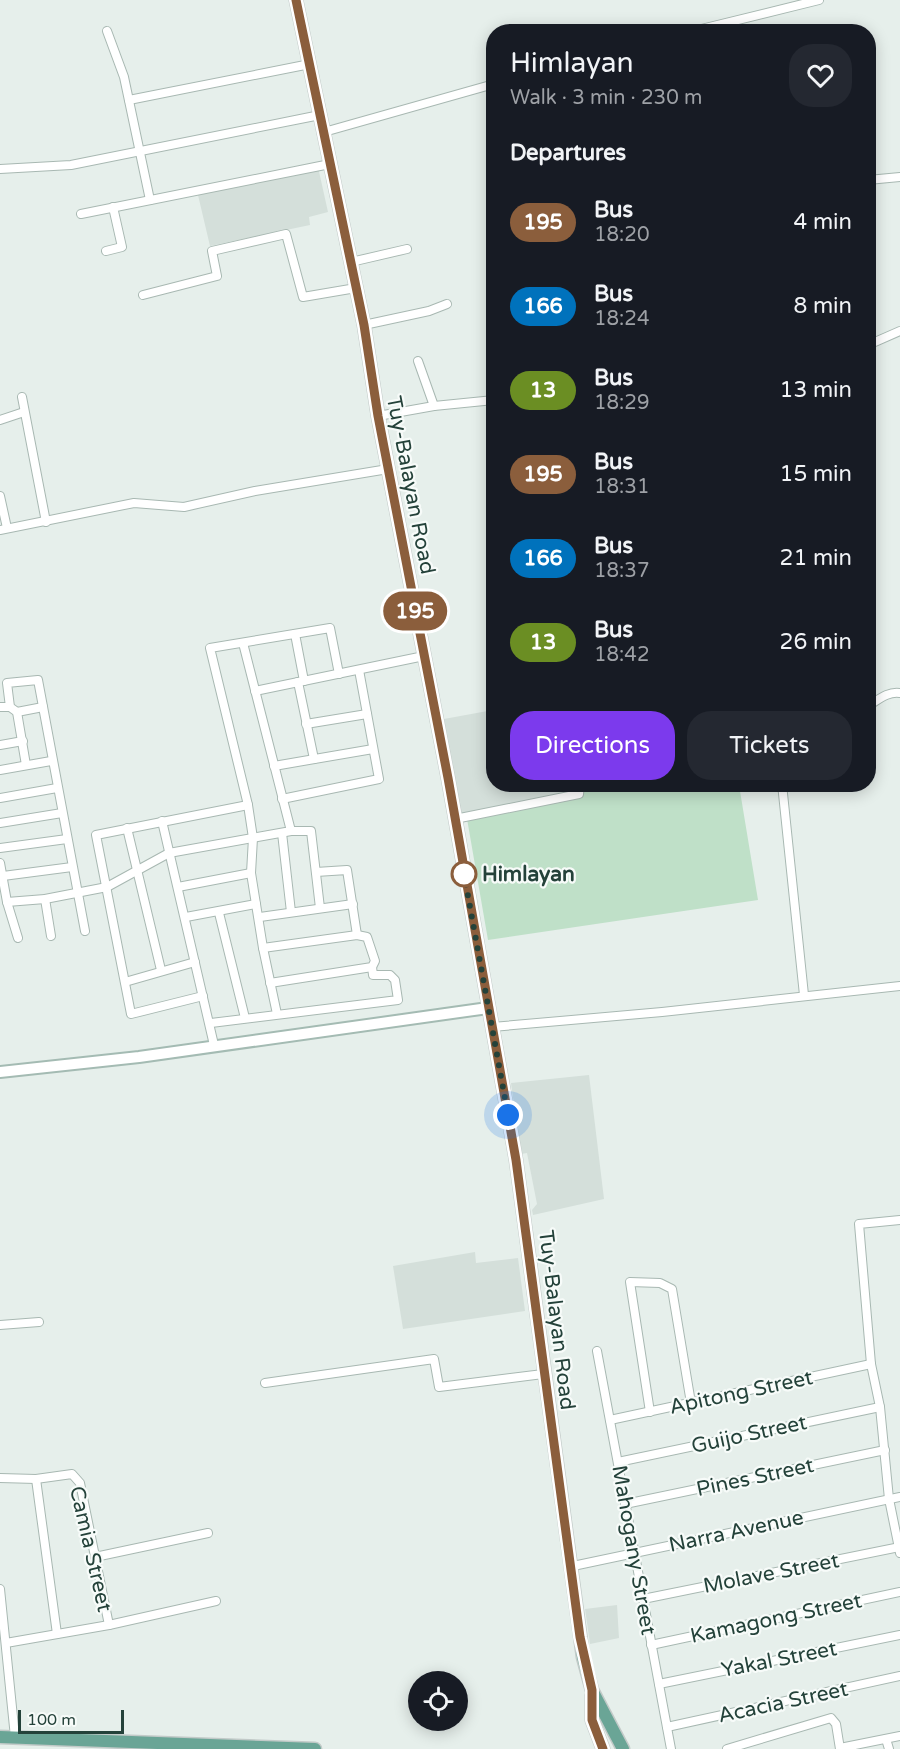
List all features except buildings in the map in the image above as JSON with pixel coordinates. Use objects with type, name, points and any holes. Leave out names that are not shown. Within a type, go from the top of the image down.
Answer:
[{"type":"main road","name":"Tuy-Balayan Road","points":[[296,0],[364,325],[378,416],[455,819],[516,1160],[543,1374],[573,1566],[583,1657],[613,1748]]},
{"type":"main road","points":[[0,1737],[131,1745],[315,1749]]},
{"type":"street","points":[[721,24],[819,0]]},
{"type":"street","points":[[107,31],[129,99],[150,200]]},
{"type":"street","points":[[129,99],[310,64]]},
{"type":"street","points":[[324,132],[486,86]]},
{"type":"street","points":[[0,169],[71,165],[321,115]]},
{"type":"street","points":[[81,214],[330,164]]},
{"type":"street","points":[[876,179],[900,177]]},
{"type":"street","points":[[106,251],[122,247],[113,207]]},
{"type":"street","points":[[143,295],[217,276],[212,251],[286,234],[303,297],[356,288]]},
{"type":"street","points":[[351,262],[407,249]]},
{"type":"street","points":[[364,325],[429,311],[447,304]]},
{"type":"street","points":[[876,342],[900,331]]},
{"type":"street","points":[[418,362],[434,406]]},
{"type":"street","points":[[22,397],[46,522]]},
{"type":"street","points":[[378,416],[434,406],[486,401]]},
{"type":"street","points":[[0,420],[24,411]]},
{"type":"street","points":[[0,496],[4,529],[134,503],[184,507],[255,491],[388,469]]},
{"type":"street","points":[[277,1014],[251,873],[253,838],[248,805],[210,648],[330,628],[339,674]]},
{"type":"street","points":[[295,634],[306,724],[314,759]]},
{"type":"street","points":[[243,643],[291,831]]},
{"type":"street","points":[[255,691],[424,656]]},
{"type":"street","points":[[282,799],[379,779],[359,670]]},
{"type":"street","points":[[26,765],[23,741],[7,683],[38,680],[51,761],[85,931]]},
{"type":"street","points":[[876,701],[895,692],[900,693]]},
{"type":"street","points":[[0,707],[13,709],[42,706]]},
{"type":"street","points":[[306,724],[367,714]]},
{"type":"street","points":[[0,745],[23,741]]},
{"type":"street","points":[[274,766],[373,749]]},
{"type":"street","points":[[0,770],[51,761]]},
{"type":"street","points":[[0,798],[57,788]]},
{"type":"street","points":[[455,819],[579,794],[579,792]]},
{"type":"street","points":[[783,792],[804,995]]},
{"type":"street","points":[[203,996],[131,1014],[96,835],[248,805]]},
{"type":"street","points":[[0,823],[62,813]]},
{"type":"street","points":[[162,821],[211,1023],[214,1045]]},
{"type":"street","points":[[127,828],[161,970]]},
{"type":"street","points":[[7,902],[45,899],[107,887],[169,853],[291,831],[311,831],[320,908]]},
{"type":"street","points":[[282,833],[291,912]]},
{"type":"street","points":[[0,848],[67,839]]},
{"type":"street","points":[[0,863],[7,902],[18,938]]},
{"type":"street","points":[[3,876],[72,867]]},
{"type":"street","points":[[316,872],[347,870],[357,935]]},
{"type":"street","points":[[178,887],[251,873]]},
{"type":"street","points":[[45,899],[51,936]]},
{"type":"street","points":[[186,917],[219,913],[256,904]]},
{"type":"street","points":[[260,917],[353,904]]},
{"type":"street","points":[[219,913],[245,1018]]},
{"type":"street","points":[[211,1023],[398,1000],[395,980],[390,975],[373,975],[372,967],[375,961],[367,937],[357,935],[263,948]]},
{"type":"street","points":[[125,982],[161,970],[195,963]]},
{"type":"street","points":[[270,982],[372,967]]},
{"type":"street","points":[[492,1027],[662,1012],[900,986]]},
{"type":"street","points":[[0,1072],[488,1008]]},
{"type":"street","points":[[900,1220],[859,1224],[871,1364],[880,1407],[889,1499],[900,1549]]},
{"type":"street","points":[[650,1412],[630,1282],[660,1283],[672,1289],[692,1403]]},
{"type":"street","points":[[0,1324],[39,1322]]},
{"type":"street","name":"Mahogany Street","points":[[597,1351],[671,1749]]},
{"type":"street","points":[[265,1383],[434,1359],[439,1387],[543,1374]]},
{"type":"street","name":"Apitong Street","points":[[610,1420],[871,1364]]},
{"type":"street","name":"Guijo Street","points":[[618,1462],[880,1407]]},
{"type":"street","name":"Pines Street","points":[[626,1504],[885,1450]]},
{"type":"street","name":"Camia Street","points":[[0,1478],[36,1479],[72,1474],[80,1483],[109,1625]]},
{"type":"street","points":[[36,1479],[57,1634]]},
{"type":"street","name":"Narra Avenue","points":[[573,1566],[900,1497]]},
{"type":"street","points":[[95,1557],[208,1533]]},
{"type":"street","name":"Molave Street","points":[[643,1599],[900,1549]]},
{"type":"street","points":[[0,1589],[15,1737]]},
{"type":"street","name":"Kamagong Street","points":[[651,1645],[900,1592]]},
{"type":"street","points":[[6,1643],[109,1625],[216,1602]]},
{"type":"street","name":"Yakal Street","points":[[659,1684],[900,1635]]},
{"type":"street","name":"Acacia Street","points":[[667,1727],[900,1676]]},
{"type":"street","points":[[0,1684],[10,1683]]},
{"type":"street","points":[[727,1749],[831,1718],[836,1724],[840,1748],[900,1736]]},
{"type":"street","points":[[886,1739],[889,1749]]},
{"type":"shaded area","points":[[318,167],[328,212],[309,217],[310,225],[210,246],[198,195]]},
{"type":"shaded area","points":[[486,711],[486,792],[574,792],[460,815],[444,719]]},
{"type":"shaded area","points":[[589,1075],[604,1199],[533,1215],[532,1210],[537,1204],[527,1153],[521,1154],[511,1083]]},
{"type":"shaded area","points":[[475,1252],[476,1263],[518,1258],[525,1311],[403,1329],[393,1266]]},
{"type":"shaded area","points":[[617,1605],[619,1638],[590,1644],[585,1609]]},
{"type":"green space","points":[[573,792],[740,792],[758,900],[488,940],[466,813]]},
{"type":"bus line","name":"195","points":[[296,0],[364,325],[378,416],[448,778],[516,1160],[543,1374],[573,1566],[580,1637],[592,1690],[592,1720],[603,1749]]},
{"type":"place","name":"Himlayan","points":[[464,874]]},
{"type":"route","points":[[464,874],[508,1115]]}]
